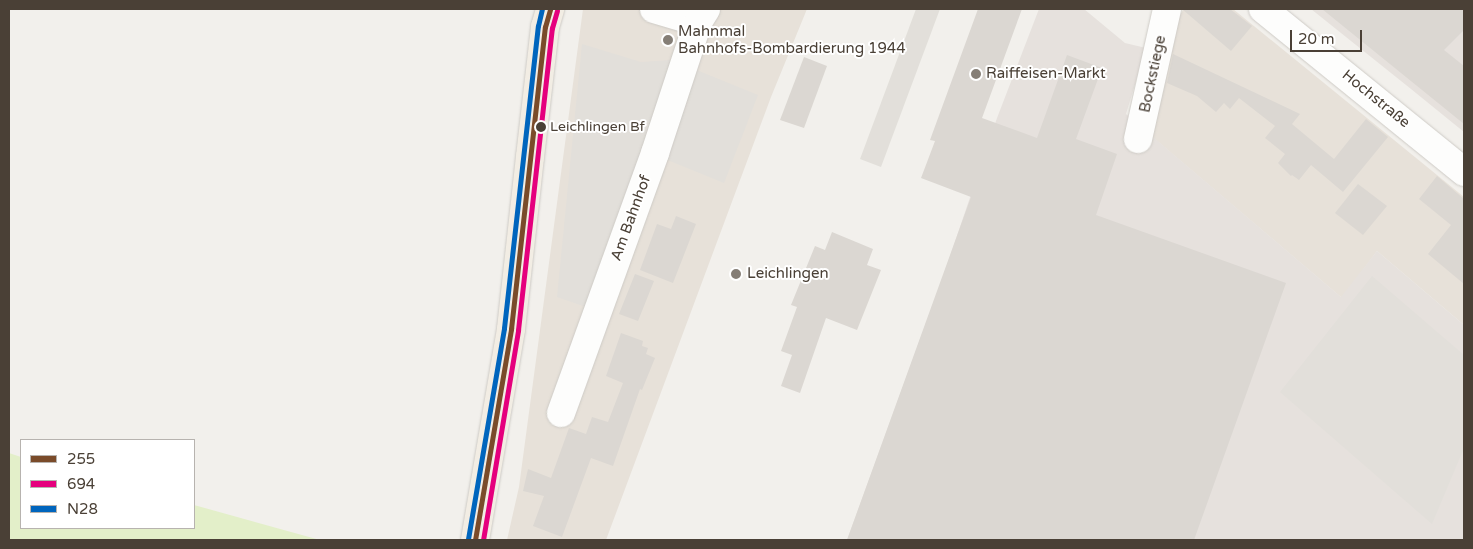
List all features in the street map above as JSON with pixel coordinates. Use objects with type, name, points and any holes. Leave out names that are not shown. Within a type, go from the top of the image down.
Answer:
[{"type":"main road","points":[[475,540],[511,329],[543,47],[550,9]]},
{"type":"street","name":"Am Bahnhof","points":[[562,413],[702,16],[654,9]]},
{"type":"street","name":"Bockstiege","points":[[1138,138],[1167,9]]},
{"type":"street","name":"Hochstraße","points":[[1263,9],[1464,172]]},
{"type":"shaded area","points":[[583,9],[807,9],[771,97],[606,540],[507,540],[519,487]]},
{"type":"shaded area","points":[[916,9],[940,9],[881,167],[860,159]]},
{"type":"shaded area","points":[[1039,9],[1084,9],[1125,43],[1146,48],[1126,114],[1341,297],[1377,251],[1464,325],[1464,540],[847,540],[946,268],[997,118]]},
{"type":"shaded area","points":[[1184,9],[1233,9],[1464,197],[1464,325],[1377,251],[1342,298],[1149,134],[1177,19]]},
{"type":"shaded area","points":[[1311,9],[1464,9],[1464,132],[1411,89]]},
{"type":"shaded area","points":[[582,44],[641,62],[672,60],[758,95],[724,183],[643,150],[589,308],[557,297]]},
{"type":"shaded area","points":[[1372,276],[1464,355],[1464,448],[1432,524],[1280,392]]},
{"type":"green space","points":[[9,453],[20,457],[20,529],[195,529],[195,505],[320,540],[9,540]]},
{"type":"building","points":[[978,9],[1022,9],[982,118],[1037,138],[1067,55],[1102,68],[1076,139],[1117,154],[1096,215],[1286,283],[1194,540],[847,540],[971,197],[921,178],[935,141],[930,140]]},
{"type":"building","points":[[1182,9],[1230,9],[1252,26],[1231,51]]},
{"type":"building","points":[[1322,9],[1464,9],[1464,30],[1444,50],[1464,66],[1464,124]]},
{"type":"building","points":[[1173,54],[1300,114],[1292,124],[1334,159],[1366,119],[1388,137],[1343,192],[1311,165],[1299,180],[1291,176],[1278,163],[1285,154],[1265,138],[1275,126],[1239,98],[1230,109],[1224,103],[1216,112],[1197,96],[1167,83]]},
{"type":"building","points":[[804,57],[827,66],[804,128],[780,120]]},
{"type":"building","points":[[1437,176],[1464,199],[1464,284],[1428,254],[1451,225],[1419,199]]},
{"type":"building","points":[[1358,184],[1387,206],[1363,235],[1335,213]]},
{"type":"building","points":[[676,216],[696,224],[673,283],[640,270],[657,224],[671,229]]},
{"type":"building","points":[[832,232],[873,249],[867,265],[881,270],[857,330],[826,318],[800,393],[781,386],[792,355],[781,351],[797,307],[791,305],[815,246],[825,250]]},
{"type":"building","points":[[635,274],[654,281],[638,321],[619,314]]},
{"type":"building","points":[[621,333],[643,341],[642,346],[648,348],[646,354],[655,358],[642,390],[640,389],[613,466],[591,458],[562,537],[533,526],[544,496],[523,491],[528,469],[551,478],[569,428],[586,434],[592,417],[608,422],[623,383],[606,376]]},
{"type":"transit line","name":"N28","points":[[468,539],[504,328],[538,26],[542,9]]},
{"type":"transit line","name":"255","points":[[475,540],[511,329],[545,27],[550,9]]},
{"type":"transit line","name":"694","points":[[483,540],[518,330],[552,28],[557,11]]},
{"type":"place","name":"Mahnmal Bahnhofs-Bombardierung 1944","points":[[668,40]]},
{"type":"place","name":"Raiffeisen-Markt","points":[[976,74]]},
{"type":"place","name":"Leichlingen Bf","points":[[541,127]]},
{"type":"place","name":"Leichlingen","points":[[736,274]]}]
